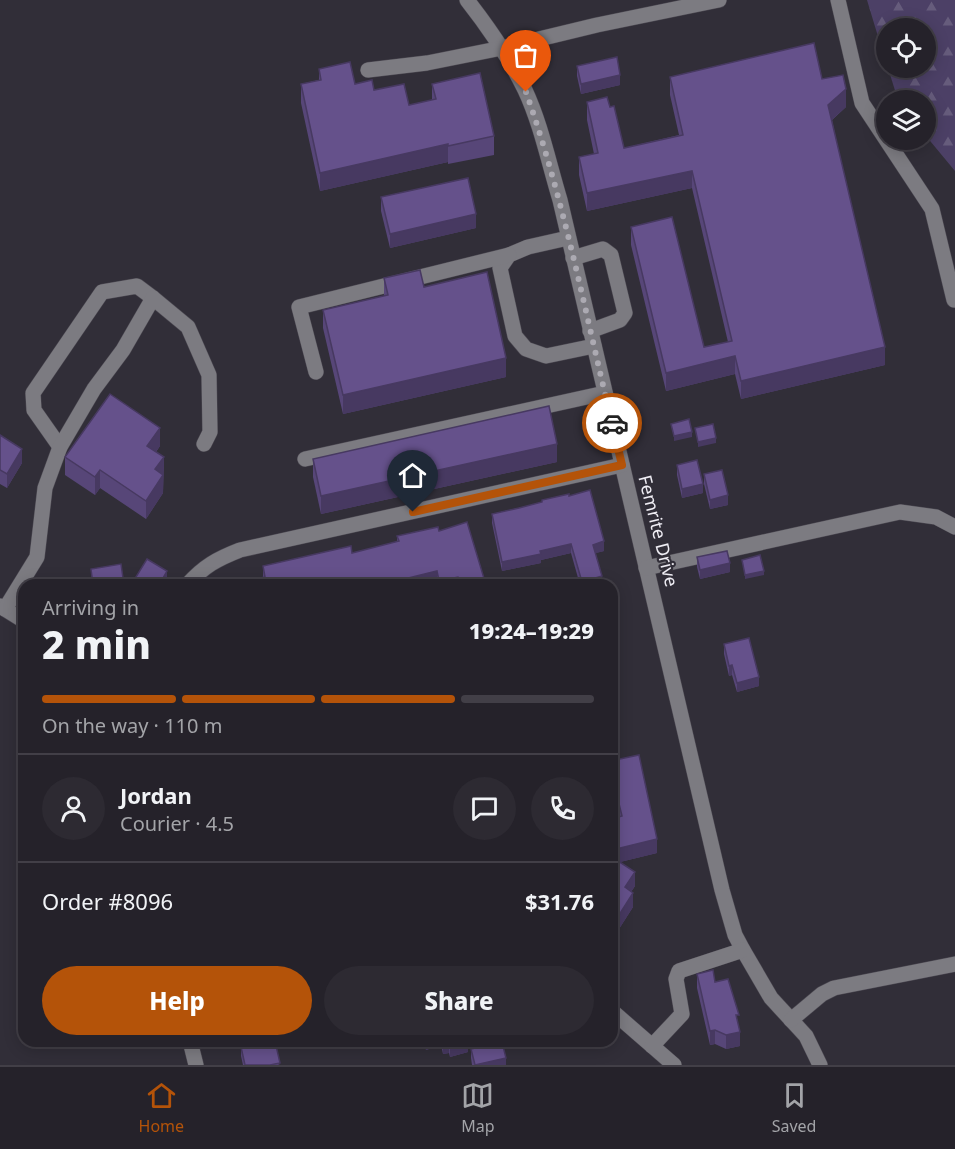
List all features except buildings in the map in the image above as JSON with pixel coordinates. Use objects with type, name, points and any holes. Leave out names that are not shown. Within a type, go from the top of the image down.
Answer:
[{"type":"street","name":"Femrite Drive","points":[[467,0],[502,48],[526,92],[540,133],[568,237],[722,890],[735,935],[771,998],[806,1036],[820,1065]]},
{"type":"street","points":[[369,70],[427,63],[502,48],[691,3],[719,0]]},
{"type":"street","points":[[838,0],[862,103],[933,209],[954,300]]},
{"type":"street","points":[[316,372],[299,307],[509,255],[528,247],[568,237]]},
{"type":"street","points":[[509,255],[500,268],[515,336],[526,349],[546,356],[592,338],[620,320],[625,313],[611,255],[603,249],[573,258]]},
{"type":"street","points":[[60,447],[34,410],[33,393],[102,292],[137,286],[188,327],[209,375],[210,432],[204,444]]},
{"type":"street","points":[[22,579],[37,557],[45,488],[60,447],[94,389],[123,350],[153,298]]},
{"type":"street","points":[[305,459],[605,393]]},
{"type":"street","points":[[193,579],[217,559],[240,550],[622,465]]},
{"type":"street","points":[[646,567],[900,512],[936,517],[955,527]]},
{"type":"street","points":[[18,585],[3,607],[18,617]]},
{"type":"street","points":[[652,1046],[682,1014],[676,979],[679,971],[743,950]]},
{"type":"street","points":[[791,1020],[816,998],[834,988],[955,964]]},
{"type":"street","points":[[618,1016],[674,1065]]},
{"type":"street","points":[[192,1047],[196,1065]]},
{"type":"green space","points":[[867,0],[955,0],[955,171],[936,148],[936,90],[895,90],[891,78],[936,78],[936,18],[876,18],[876,30]]},
{"type":"way so far","points":[[526,92],[560,200],[612,423]]},
{"type":"route","points":[[413,512],[622,465],[612,423]]}]
